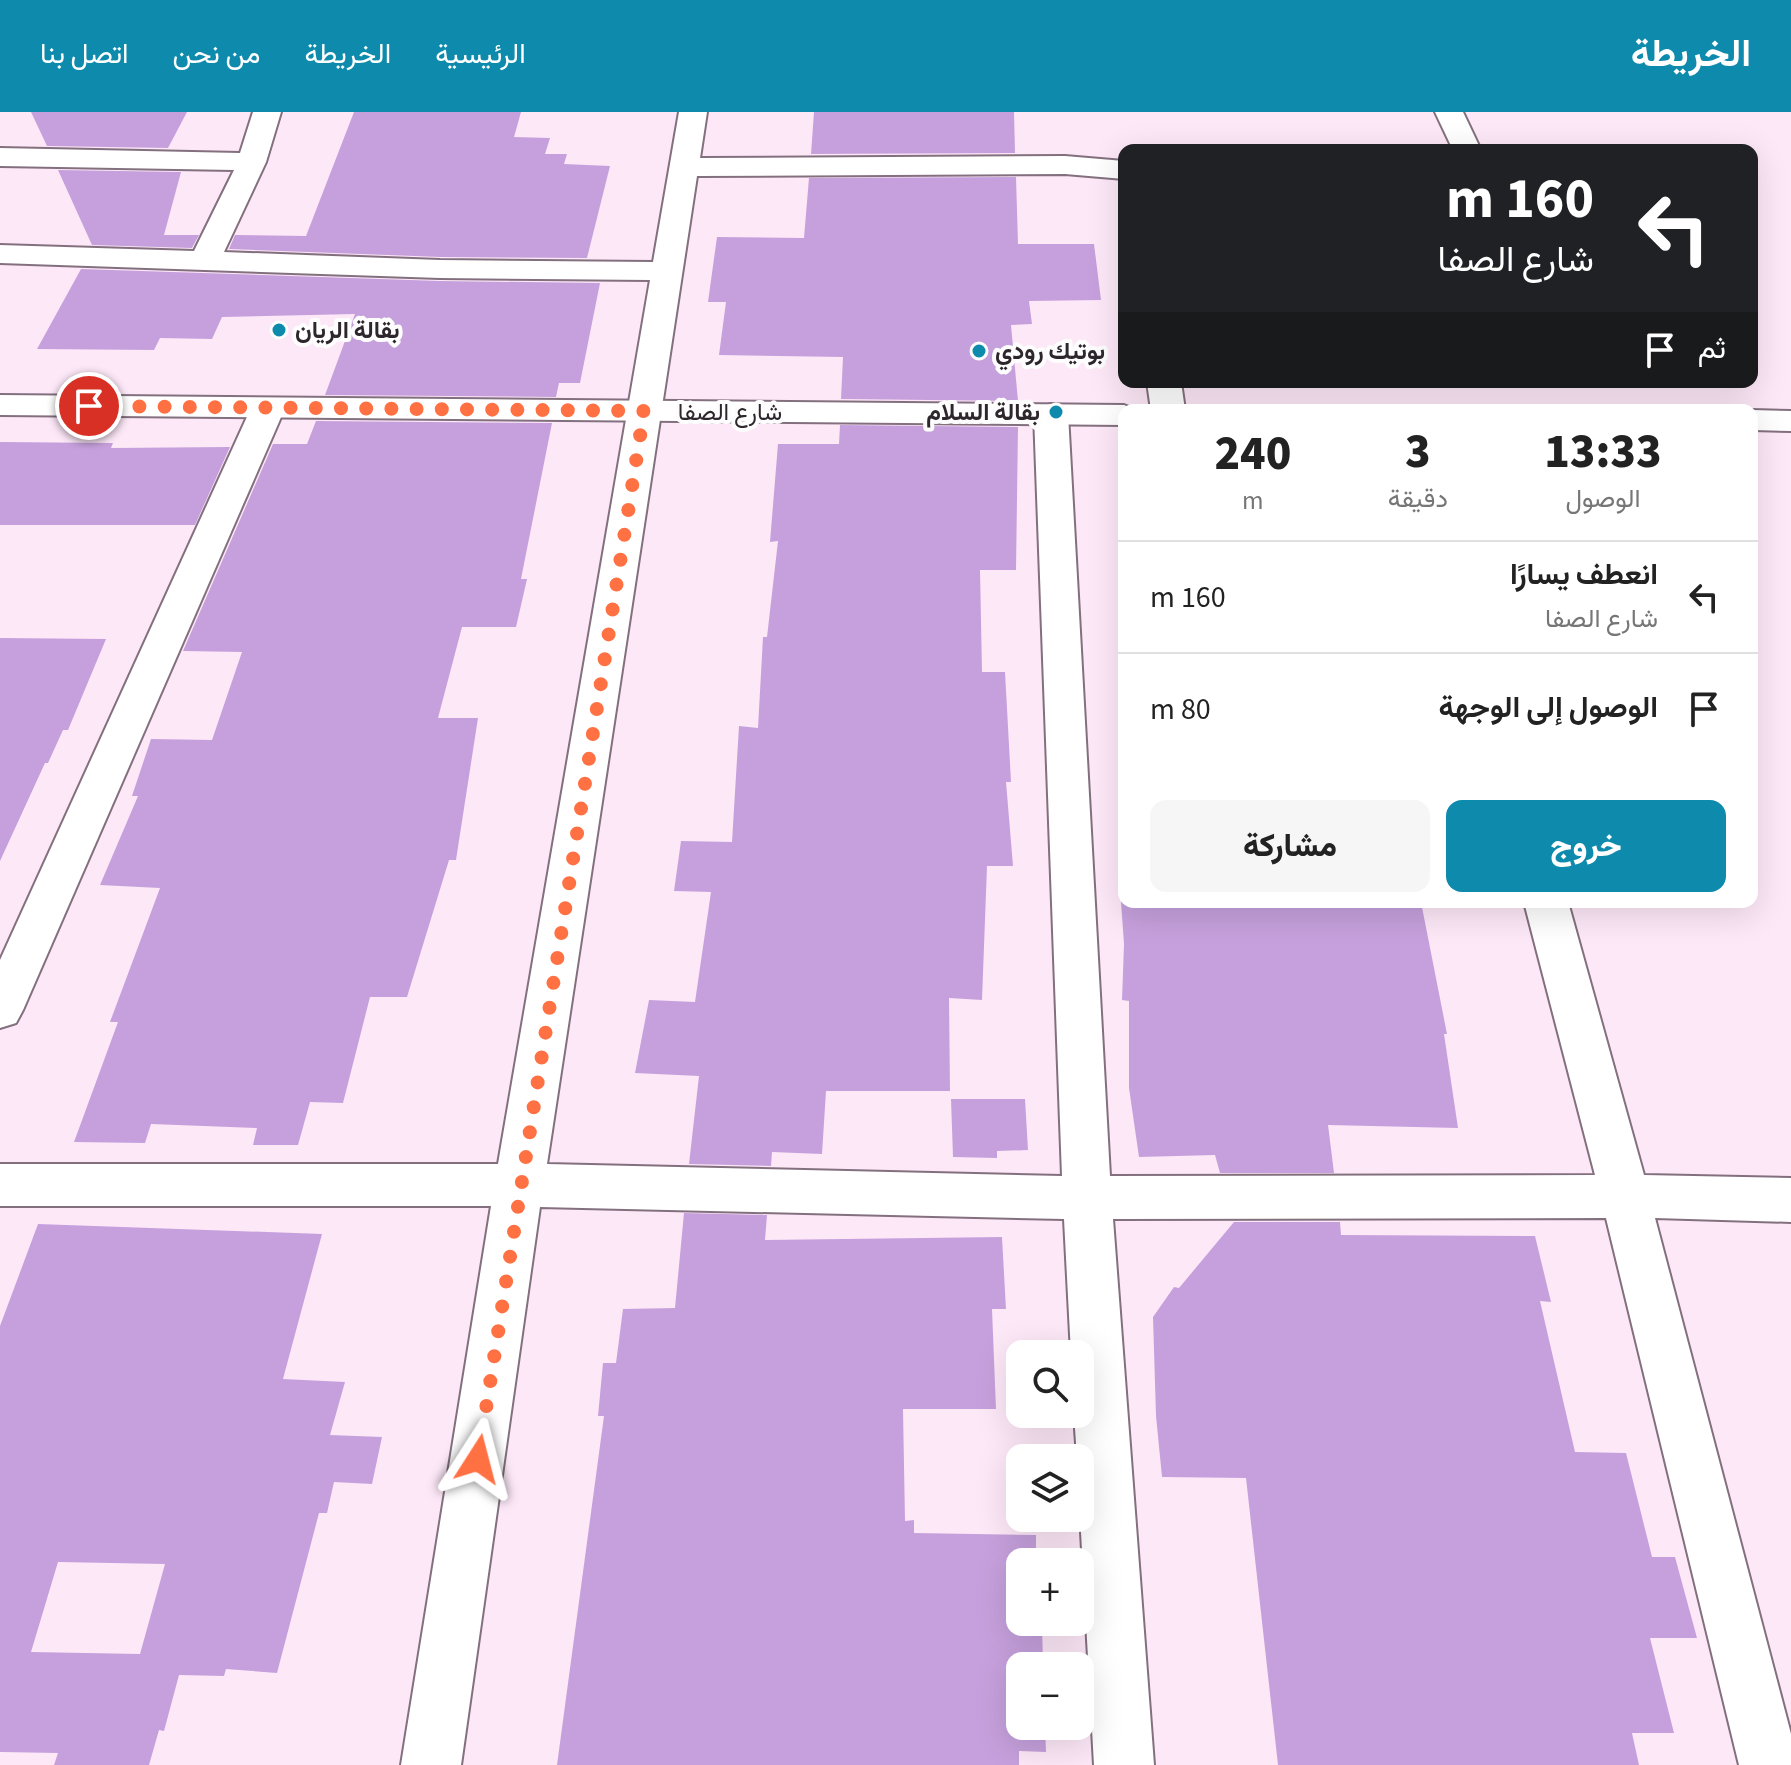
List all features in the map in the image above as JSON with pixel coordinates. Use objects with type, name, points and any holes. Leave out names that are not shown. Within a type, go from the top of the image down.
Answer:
[{"type":"street","points":[[206,259],[252,162],[267,112]]},
{"type":"street","points":[[431,1765],[519,1185],[693,112]]},
{"type":"street","points":[[1449,112],[1464,144]]},
{"type":"street","points":[[0,157],[252,162]]},
{"type":"street","points":[[684,167],[1065,165],[1118,169]]},
{"type":"street","points":[[0,254],[440,269],[667,271]]},
{"type":"street","name":"شارع الصفا","points":[[0,405],[1118,415]]},
{"type":"street","points":[[0,1010],[268,408]]},
{"type":"street","points":[[1051,414],[1087,1198],[1124,1765]]},
{"type":"street","points":[[1758,420],[1791,421]]},
{"type":"street","points":[[1548,908],[1625,1196],[1769,1765]]},
{"type":"street","points":[[0,1185],[519,1185],[1087,1198],[1625,1196],[1791,1200]]},
{"type":"building","points":[[31,112],[187,112],[168,148],[47,146]]},
{"type":"building","points":[[354,112],[521,112],[514,137],[550,138],[545,154],[567,154],[564,164],[610,166],[587,258],[440,257],[229,249],[235,235],[306,236]]},
{"type":"building","points":[[814,112],[1014,112],[1015,153],[811,154]]},
{"type":"building","points":[[58,170],[181,172],[164,235],[199,235],[192,248],[92,245]]},
{"type":"building","points":[[1016,177],[1018,244],[1094,244],[1101,300],[1029,301],[1032,324],[1011,325],[1018,401],[841,399],[843,357],[719,355],[726,302],[708,302],[717,237],[804,238],[809,178]]},
{"type":"building","points":[[81,269],[600,283],[580,383],[559,383],[556,397],[325,395],[355,314],[222,317],[212,339],[160,338],[154,350],[37,349]]},
{"type":"building","points":[[316,421],[552,423],[521,579],[527,579],[516,627],[462,627],[438,718],[478,718],[456,860],[449,860],[407,997],[370,997],[343,1103],[310,1102],[298,1145],[253,1145],[257,1128],[151,1124],[145,1143],[74,1142],[118,1022],[110,1022],[160,888],[100,885],[138,796],[132,796],[151,739],[212,740],[242,652],[183,651],[273,444],[307,444]]},
{"type":"building","points":[[840,425],[1018,427],[1016,570],[980,570],[982,672],[1005,672],[1011,782],[1006,782],[1013,866],[987,866],[982,1000],[949,998],[950,1091],[826,1091],[822,1154],[772,1152],[771,1166],[689,1164],[699,1076],[635,1073],[649,1000],[695,1002],[711,892],[674,891],[681,841],[732,842],[739,726],[758,728],[763,637],[767,637],[778,541],[770,542],[778,444],[839,444]]},
{"type":"building","points":[[0,442],[113,443],[111,448],[230,447],[195,525],[0,525]]},
{"type":"building","points":[[0,638],[106,639],[68,730],[63,730],[48,763],[45,763],[0,861]]},
{"type":"building","points":[[1121,908],[1422,908],[1447,1034],[1444,1034],[1458,1128],[1328,1125],[1334,1173],[1220,1173],[1215,1155],[1139,1157],[1129,1088],[1129,1001],[1122,1000]]},
{"type":"building","points":[[951,1099],[1025,1099],[1028,1150],[997,1151],[997,1158],[953,1157]]},
{"type":"building","points":[[684,1213],[767,1215],[765,1240],[1002,1237],[1006,1309],[992,1309],[996,1409],[903,1409],[905,1521],[914,1520],[914,1533],[1036,1535],[1036,1548],[1006,1548],[1006,1636],[1042,1636],[1043,1652],[1006,1652],[1006,1740],[1046,1740],[1046,1752],[1019,1751],[1019,1765],[557,1765],[604,1416],[598,1416],[603,1363],[616,1363],[623,1309],[675,1308]]},
{"type":"building","points":[[1234,1222],[1340,1222],[1341,1235],[1535,1236],[1551,1302],[1540,1301],[1575,1452],[1626,1453],[1652,1557],[1675,1557],[1697,1638],[1650,1638],[1674,1733],[1632,1733],[1639,1765],[1278,1765],[1246,1478],[1162,1477],[1156,1416],[1153,1317],[1174,1287],[1179,1288]]},
{"type":"building","points":[[38,1224],[322,1234],[283,1379],[345,1382],[330,1435],[382,1437],[372,1484],[334,1482],[327,1513],[319,1513],[277,1673],[226,1669],[224,1676],[179,1675],[164,1731],[159,1730],[149,1765],[54,1765],[58,1753],[0,1752],[0,1326]],"holes":[[[58,1562],[165,1564],[140,1654],[31,1652]]]},
{"type":"place","name":"بقالة الريان","points":[[279,330]]},
{"type":"place","name":"بوتيك رودي","points":[[979,351]]},
{"type":"place","name":"بقالة السلام","points":[[1056,412]]},
{"type":"route","points":[[89,406],[644,411],[478,1459]]}]
